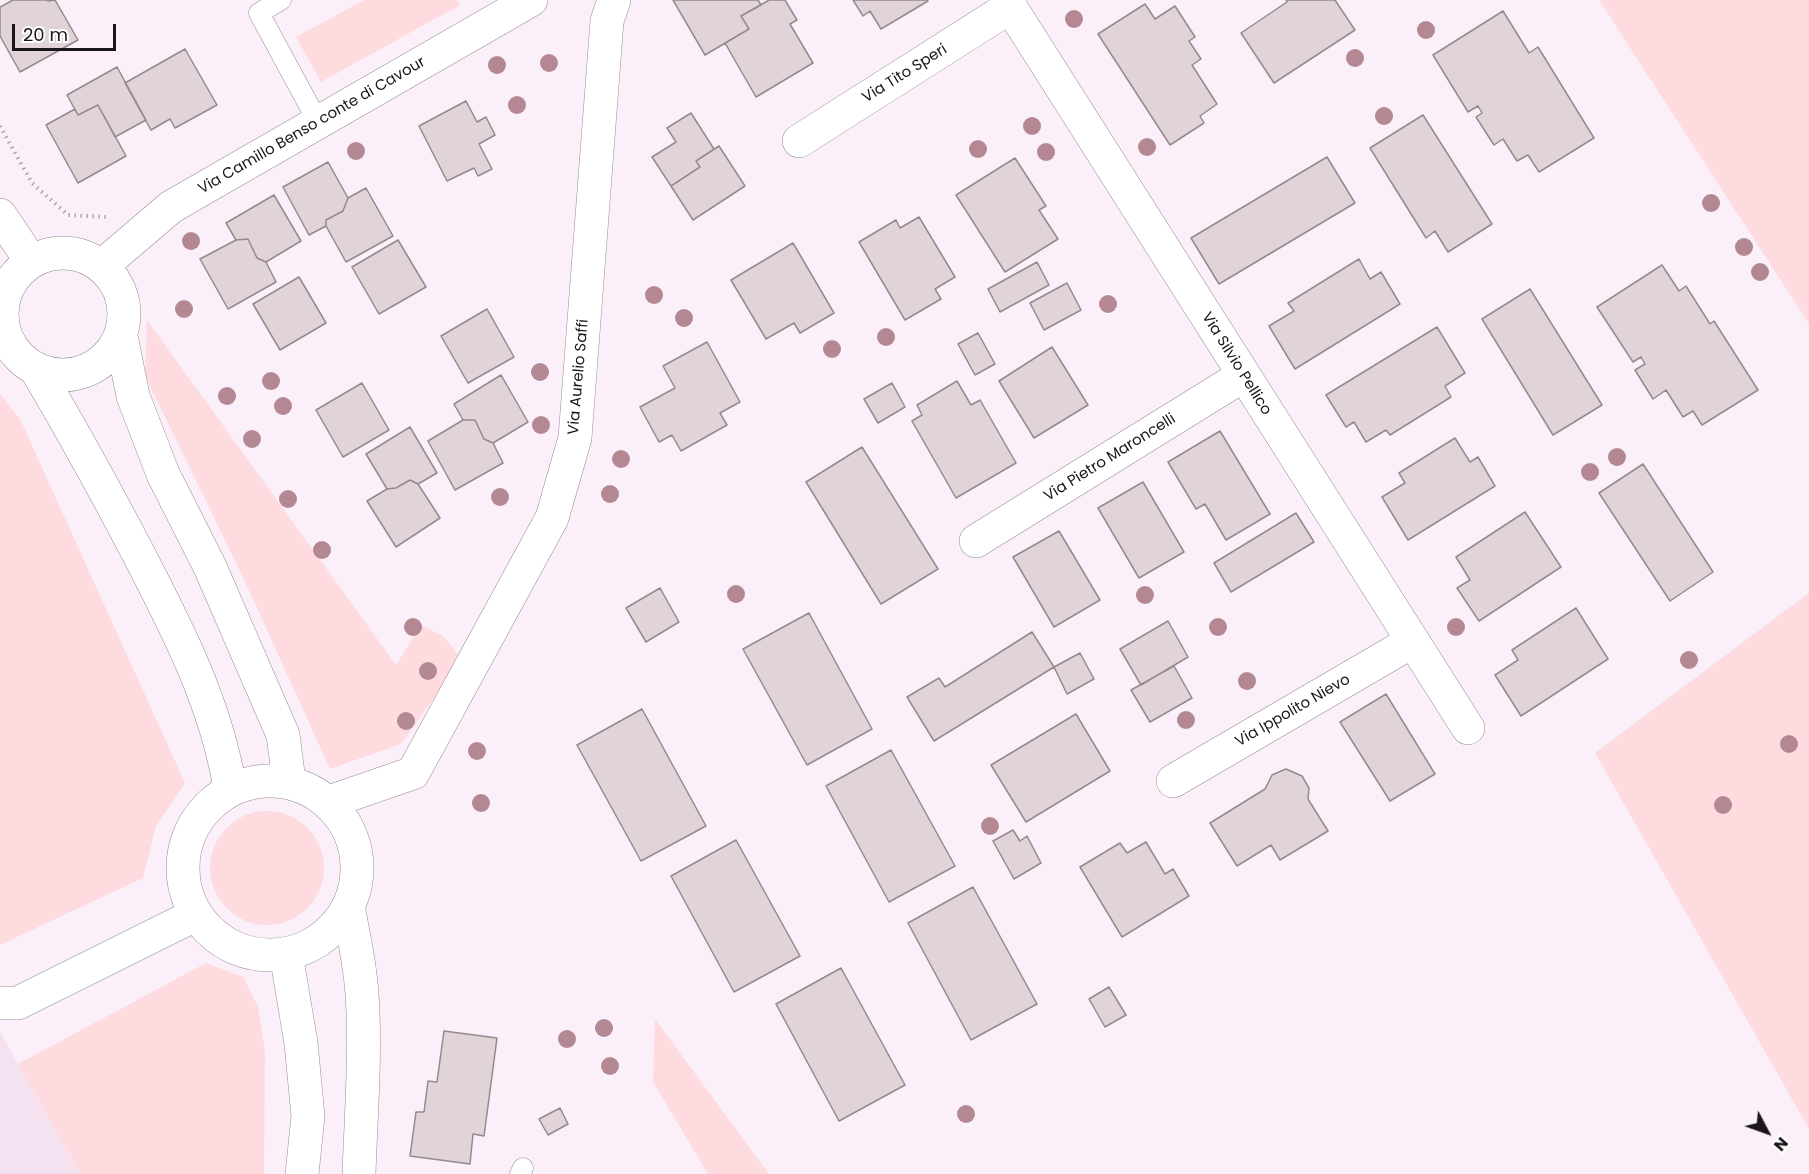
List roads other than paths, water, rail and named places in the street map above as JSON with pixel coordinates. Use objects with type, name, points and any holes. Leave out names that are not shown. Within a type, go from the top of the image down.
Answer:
[{"type":"street","name":"Via Camillo Benso conte di Cavour","points":[[102,266],[171,207],[318,122],[499,8],[531,0]]},
{"type":"street","name":"Via Aurelio Saffi","points":[[329,802],[413,772],[552,518],[575,438],[608,21],[614,0]]},
{"type":"street","name":"Via Tito Speri","points":[[800,141],[1008,4]]},
{"type":"street","name":"Via Silvio Pellico","points":[[1008,4],[1468,728]]},
{"type":"street","points":[[0,215],[31,261]]},
{"type":"street","points":[[230,789],[226,761],[205,694],[161,598],[86,455],[37,370],[13,351],[1,325],[5,294],[15,275],[31,261],[44,255],[66,253],[83,256],[102,266],[113,278],[122,298],[125,315],[121,336],[133,396],[163,474],[210,567],[283,735],[289,782]]},
{"type":"street","points":[[37,370],[58,376],[91,369],[106,358],[121,336]]},
{"type":"street","name":"Via Pietro Maroncelli","points":[[976,541],[1244,375]]},
{"type":"street","name":"Via Ippolito Nievo","points":[[1173,781],[1413,641]]},
{"type":"street","points":[[259,781],[289,782],[329,802],[351,833],[358,870],[348,907],[333,929],[312,945],[286,954],[245,952],[209,931],[195,915],[187,896],[183,855],[199,816],[230,789],[259,781]]},
{"type":"street","points":[[348,907],[362,994],[363,1074],[359,1174]]},
{"type":"street","points":[[6,1011],[195,915]]},
{"type":"street","points":[[286,954],[301,1043],[308,1116],[302,1174]]},
{"type":"lane","points":[[281,0],[259,13],[318,122]]}]
